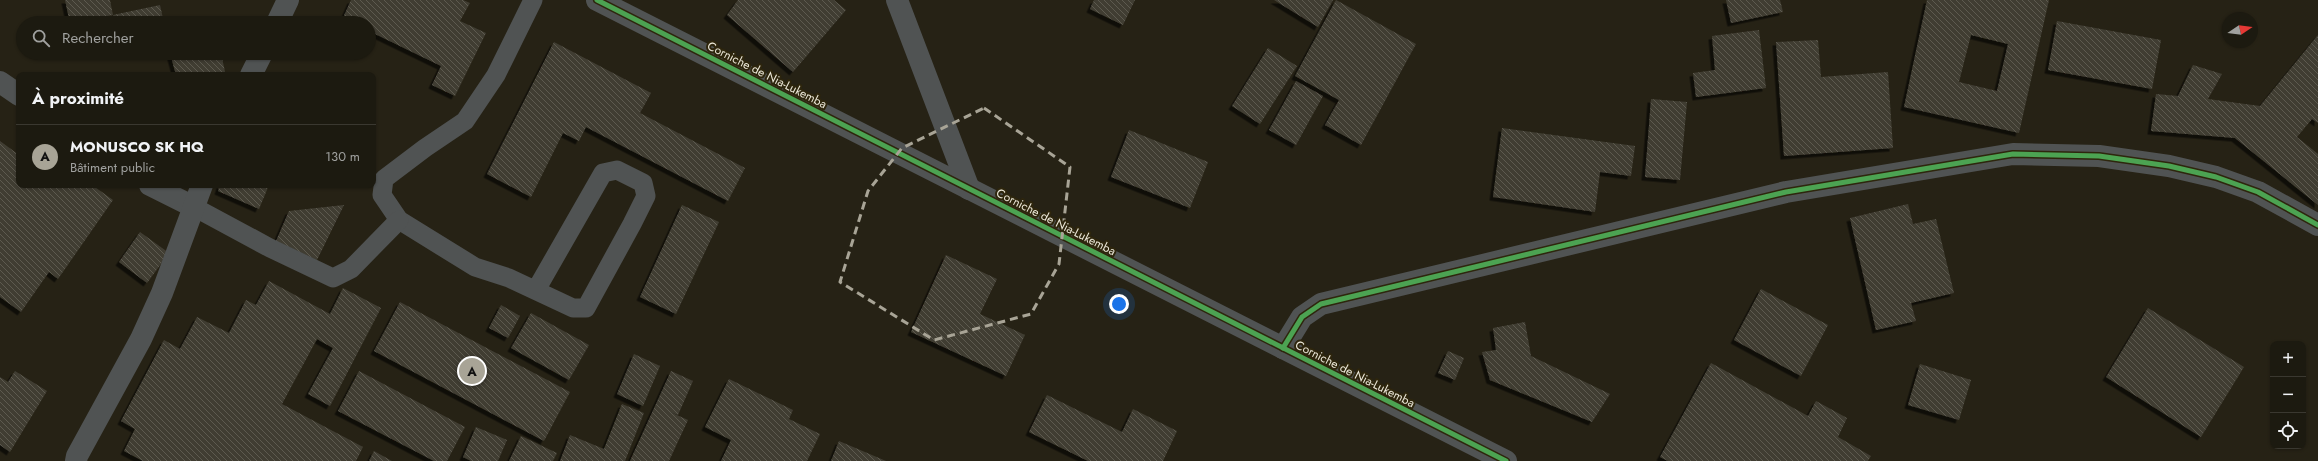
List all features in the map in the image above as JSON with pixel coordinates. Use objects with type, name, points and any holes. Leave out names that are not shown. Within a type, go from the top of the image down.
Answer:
[{"type":"street","points":[[280,16],[288,0]]},
{"type":"street","name":"Corniche de Nia-Lukemba","points":[[596,0],[1506,461]]},
{"type":"street","points":[[897,0],[969,189]]},
{"type":"street","points":[[252,72],[258,60]]},
{"type":"street","points":[[0,82],[16,93]]},
{"type":"street","points":[[1283,348],[1302,317],[1321,304],[1786,192],[2013,154],[2099,156],[2169,166],[2209,175],[2258,192],[2318,225]]},
{"type":"street","points":[[156,188],[192,206]]},
{"type":"street","points":[[76,461],[77,456],[150,320],[162,293],[192,206],[201,188]]},
{"type":"lane","points":[[534,0],[496,75],[465,121],[425,148],[384,179],[382,195],[399,220],[475,267],[536,290],[573,308],[586,308],[646,196],[643,183],[618,170],[603,173],[536,290]]},
{"type":"lane","points":[[192,206],[270,248],[334,278],[351,269],[399,220]]},
{"type":"highlighted area","points":[[984,108],[1070,167],[1059,264],[1031,314],[934,340],[840,282],[868,191],[902,148]]},
{"type":"building","points":[[65,0],[110,0],[113,15],[108,16],[68,16]]},
{"type":"building","points":[[351,0],[463,0],[470,3],[460,21],[486,33],[455,96],[432,85],[441,66],[376,34],[376,16],[344,16]]},
{"type":"building","points":[[738,0],[834,0],[846,10],[793,72],[727,15]]},
{"type":"building","points":[[1094,0],[1135,0],[1123,25],[1090,9]]},
{"type":"building","points":[[1274,0],[1333,0],[1318,27]]},
{"type":"building","points":[[1336,0],[1416,44],[1361,145],[1325,125],[1339,100],[1295,76]]},
{"type":"building","points":[[1726,0],[1780,0],[1783,12],[1731,23]]},
{"type":"building","points":[[1927,0],[2049,0],[2019,133],[1904,107]],"holes":[[[1971,35],[2008,44],[1997,91],[1959,82]]]},
{"type":"building","points":[[160,5],[162,16],[113,16]]},
{"type":"building","points":[[2057,21],[2161,40],[2152,89],[2048,70]]},
{"type":"building","points":[[1759,30],[1766,88],[1696,97],[1693,73],[1715,70],[1712,36]]},
{"type":"building","points":[[2318,35],[2318,123],[2312,119],[2297,137],[2318,154],[2318,205],[2235,138],[2151,131],[2156,94],[2178,96],[2193,65],[2222,74],[2208,99],[2260,106]]},
{"type":"building","points":[[1818,40],[1821,77],[1888,72],[1893,148],[1784,156],[1776,42]]},
{"type":"building","points":[[554,42],[651,93],[640,113],[745,168],[728,201],[586,127],[579,141],[563,133],[531,197],[487,174]]},
{"type":"building","points":[[1268,48],[1297,66],[1260,124],[1232,106]]},
{"type":"building","points":[[172,60],[222,60],[225,72],[175,72]]},
{"type":"building","points":[[1296,81],[1323,96],[1296,145],[1269,130]]},
{"type":"building","points":[[1651,99],[1687,102],[1680,180],[1645,177]]},
{"type":"building","points":[[1502,128],[1635,146],[1631,176],[1600,172],[1595,212],[1493,197]]},
{"type":"building","points":[[1129,130],[1208,162],[1190,208],[1111,177]]},
{"type":"building","points":[[0,141],[16,153],[16,188],[96,188],[113,200],[58,279],[49,272],[21,312],[0,297]]},
{"type":"building","points":[[219,188],[268,188],[259,209],[218,191]]},
{"type":"building","points":[[1908,204],[1913,224],[1936,219],[1954,293],[1911,303],[1916,321],[1876,330],[1850,218]]},
{"type":"building","points":[[344,205],[317,260],[276,241],[289,211]]},
{"type":"building","points":[[682,205],[719,222],[676,314],[640,297]]},
{"type":"building","points":[[140,232],[169,253],[147,283],[119,262]]},
{"type":"building","points":[[946,255],[997,279],[980,314],[1025,335],[1006,376],[911,332]]},
{"type":"building","points":[[269,281],[330,314],[343,288],[381,308],[330,406],[308,394],[333,348],[317,339],[282,404],[363,447],[356,461],[143,461],[124,451],[135,429],[121,421],[164,340],[180,349],[197,317],[229,333],[246,300],[256,305]]},
{"type":"building","points":[[1761,289],[1828,325],[1801,376],[1734,340]]},
{"type":"building","points":[[400,302],[570,392],[544,441],[374,351]]},
{"type":"building","points":[[501,305],[520,316],[508,338],[489,328]]},
{"type":"building","points":[[2148,308],[2244,367],[2201,437],[2106,377]]},
{"type":"building","points":[[531,313],[589,345],[569,380],[511,348]]},
{"type":"building","points":[[1525,322],[1531,356],[1610,394],[1592,422],[1490,380],[1482,352],[1496,350],[1493,328]]},
{"type":"building","points":[[1448,351],[1464,358],[1455,380],[1438,373]]},
{"type":"building","points":[[634,354],[660,366],[643,406],[617,394]]},
{"type":"building","points":[[1711,363],[1808,416],[1816,401],[1847,418],[1838,437],[1871,456],[1868,461],[1668,461],[1660,457]]},
{"type":"building","points":[[1920,364],[1971,380],[1959,420],[1908,405]]},
{"type":"building","points":[[15,371],[47,391],[10,452],[0,445],[0,377],[8,382]]},
{"type":"building","points":[[359,371],[465,427],[447,461],[434,461],[338,411]]},
{"type":"building","points":[[671,371],[693,381],[678,415],[670,412],[688,420],[669,461],[630,461]]},
{"type":"building","points":[[729,379],[793,410],[789,419],[820,434],[807,461],[721,461],[731,440],[705,427]]},
{"type":"building","points":[[1047,395],[1122,432],[1133,409],[1177,431],[1163,461],[1088,461],[1029,432]]},
{"type":"building","points":[[622,404],[644,413],[625,461],[560,461],[570,435],[604,449]]},
{"type":"building","points":[[476,427],[507,440],[498,461],[471,461],[463,457]]},
{"type":"building","points":[[521,436],[557,453],[553,461],[509,461]]},
{"type":"building","points":[[839,441],[886,461],[831,461]]},
{"type":"building","points":[[374,451],[392,461],[369,461]]},
{"type":"cycle path","points":[[597,0],[1506,461]]},
{"type":"cycle path","points":[[1283,348],[1302,317],[1321,304],[1786,192],[2013,154],[2099,156],[2169,166],[2216,177],[2258,192],[2318,225]]},
{"type":"place","name":"MONUSCO SK HQ","points":[[472,371]]}]
